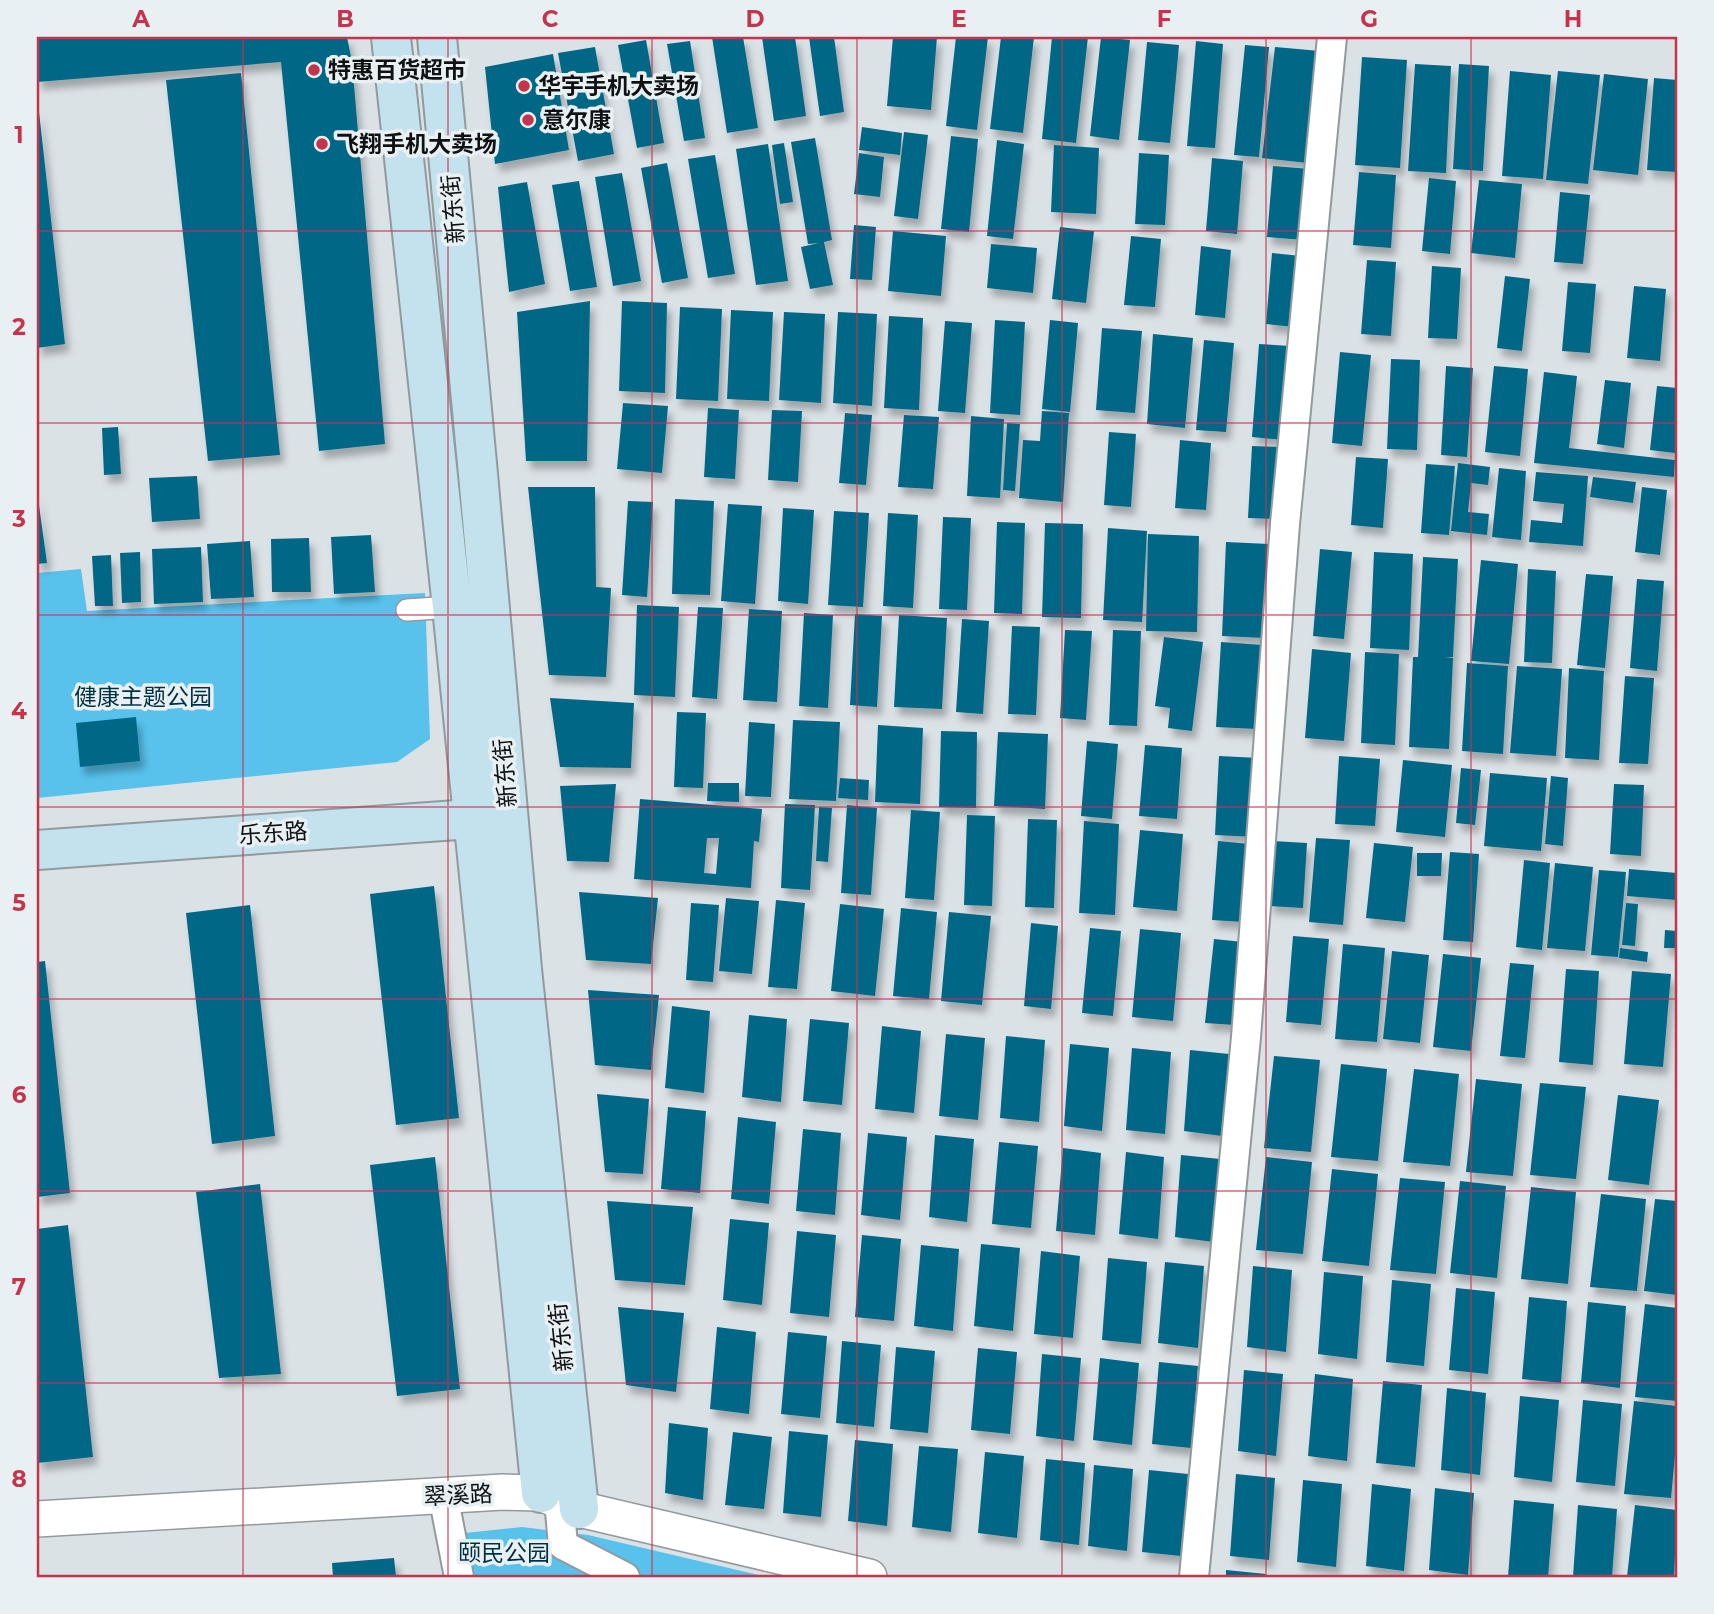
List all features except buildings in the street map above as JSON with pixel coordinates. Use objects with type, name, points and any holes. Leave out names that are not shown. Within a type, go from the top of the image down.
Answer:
[{"type":"main road","name":"新东街","points":[[391,37],[452,607],[523,982],[559,1501]]},
{"type":"main road","name":"新东街","points":[[436,37],[478,474],[491,818]]},
{"type":"main road","name":"乐东路","points":[[37,850],[491,818]]},
{"type":"street","points":[[1194,1577],[1246,1037],[1285,524],[1332,37]]},
{"type":"street","points":[[407,610],[452,607]]},
{"type":"street","points":[[443,1495],[459,1577]]},
{"type":"street","name":"翠溪路","points":[[37,1519],[443,1495],[559,1501],[869,1577]]},
{"type":"street","points":[[559,1501],[563,1545],[625,1577]]},
{"type":"green space","name":"健康主题公园","points":[[81,569],[87,611],[425,593],[430,739],[397,762],[37,798],[37,573]]},
{"type":"green space","name":"颐民公园","points":[[522,1527],[588,1535],[767,1577],[474,1577],[465,1533]]},
{"type":"place","name":"特惠百货超市","points":[[314,70]]},
{"type":"place","name":"华宇手机大卖场","points":[[524,86]]},
{"type":"place","name":"意尔康","points":[[528,120]]},
{"type":"place","name":"飞翔手机大卖场","points":[[322,144]]}]
